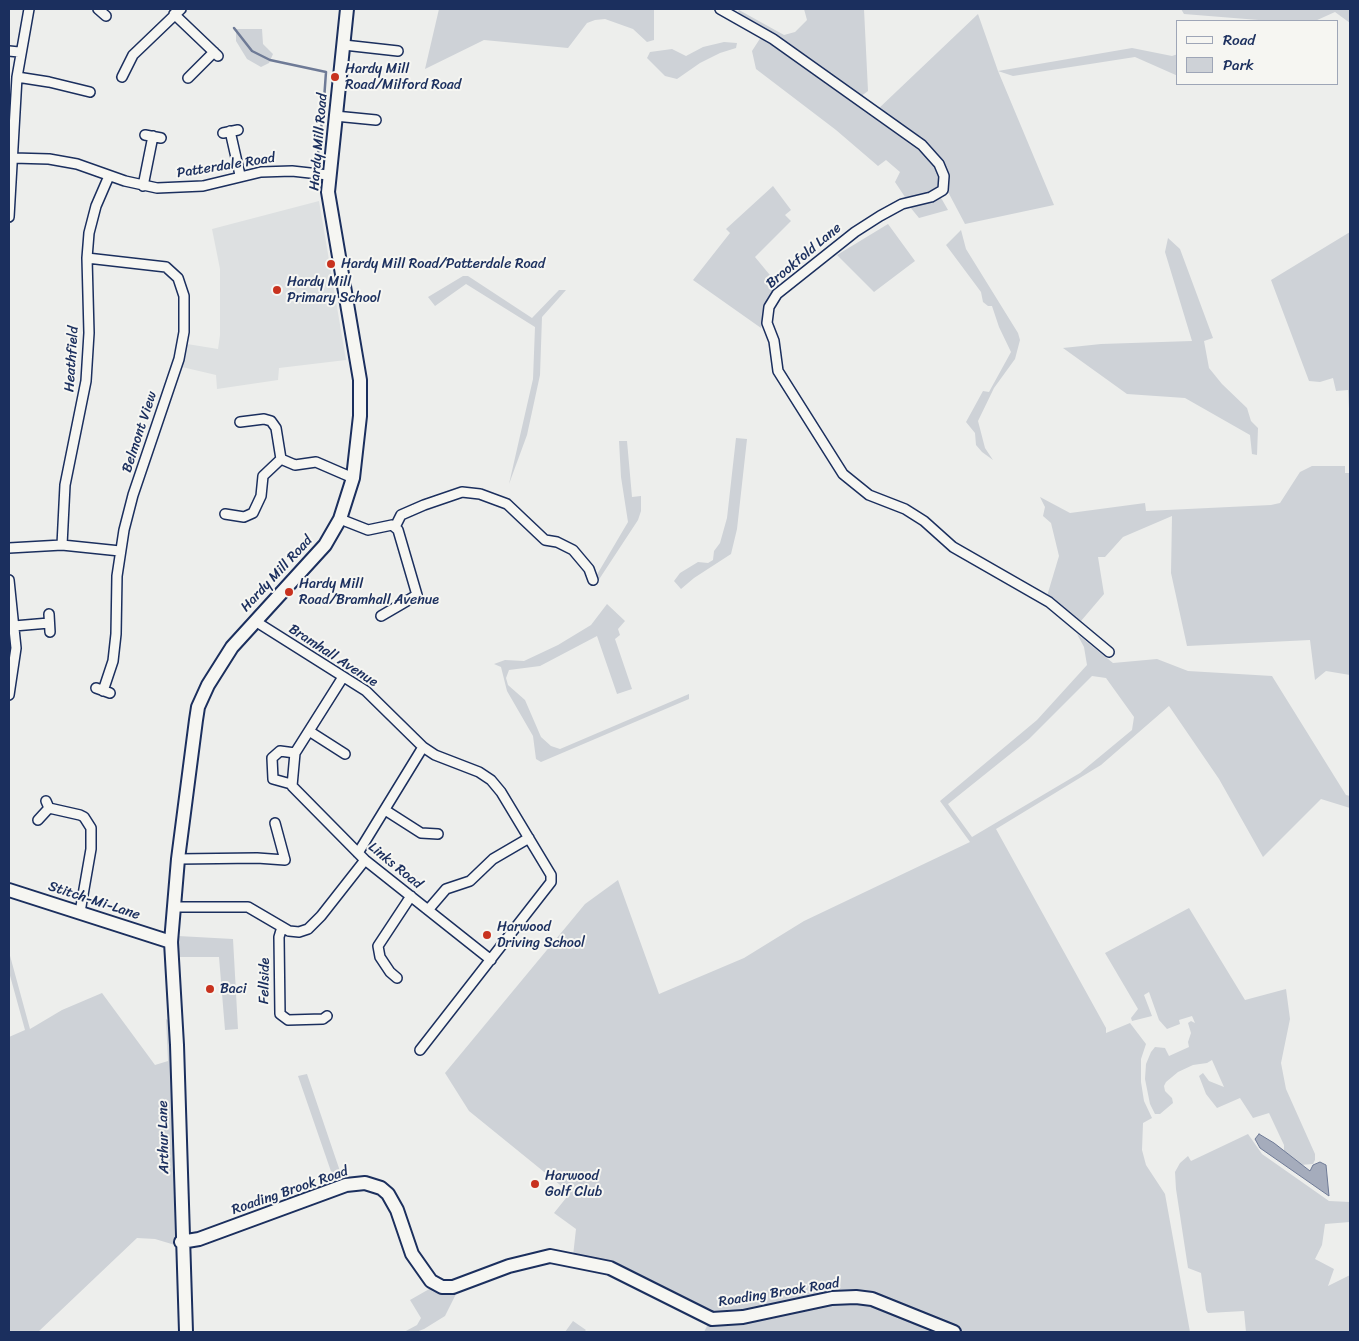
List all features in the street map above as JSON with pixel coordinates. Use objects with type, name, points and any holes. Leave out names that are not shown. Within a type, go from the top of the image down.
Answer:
[{"type":"main road","name":"Hardy Mill Road","points":[[171,942],[178,859],[198,706],[214,672],[232,647],[254,621],[308,566],[325,545],[340,519],[353,478],[360,416],[360,380],[332,230],[328,192],[328,175],[347,9]]},
{"type":"main road","name":"Stitch-Mi-Lane","points":[[9,890],[171,942]]},
{"type":"main road","name":"Arthur Lane","points":[[171,942],[177,1045],[181,1242],[186,1332]]},
{"type":"main road","name":"Roading Brook Road","points":[[181,1242],[199,1239],[346,1186],[365,1183],[381,1188],[388,1194],[397,1210],[412,1254],[431,1281],[442,1287],[453,1287],[509,1266],[550,1256],[584,1261],[617,1270],[712,1319],[743,1317],[832,1298],[856,1297],[872,1299],[954,1332]]},
{"type":"street","points":[[9,217],[17,77],[28,9]]},
{"type":"street","points":[[98,9],[107,16]]},
{"type":"street","name":"Brookfold Lane","points":[[720,9],[773,39],[922,145],[938,164],[944,176],[943,190],[938,194],[902,204],[880,216],[856,232],[777,294],[769,307],[767,323],[774,341],[778,371],[843,474],[869,495],[905,509],[924,521],[953,547],[1049,602],[1109,652]]},
{"type":"street","points":[[122,78],[131,65],[133,54],[178,11],[216,54],[188,78]]},
{"type":"street","points":[[344,45],[398,51]]},
{"type":"street","points":[[9,51],[20,52]]},
{"type":"street","points":[[17,77],[49,82],[89,95],[91,82]]},
{"type":"street","points":[[335,116],[376,120]]},
{"type":"street","points":[[230,131],[240,175]]},
{"type":"street","points":[[143,186],[153,136]]},
{"type":"street","name":"Patterdale Road","points":[[12,158],[69,163],[143,186],[189,188],[240,175],[277,171],[328,175]]},
{"type":"street","name":"Heathfield","points":[[62,545],[65,485],[86,381],[89,333],[87,258],[92,220],[110,176]]},
{"type":"street","name":"Belmont View","points":[[87,258],[166,267],[178,278],[184,296],[184,332],[179,359],[133,495],[120,551],[116,642],[113,661],[103,691]]},
{"type":"street","points":[[240,422],[252,424],[268,419],[274,425],[281,459]]},
{"type":"street","points":[[281,459],[296,465],[316,462],[353,478]]},
{"type":"street","points":[[225,514],[235,512],[250,515],[256,510],[261,496],[263,476],[281,459]]},
{"type":"street","points":[[381,616],[417,595],[395,526],[401,515],[424,504],[462,492],[480,494],[507,504],[545,540],[556,542],[573,550],[589,569],[593,580]]},
{"type":"street","points":[[340,519],[368,530],[390,525],[395,526]]},
{"type":"street","points":[[9,548],[62,545],[120,551]]},
{"type":"street","points":[[9,580],[14,626],[15,660],[9,695]]},
{"type":"street","name":"Bramhall Avenue","points":[[254,621],[343,677],[374,699],[423,747],[435,755],[485,776],[501,792],[550,872],[551,882],[420,1050]]},
{"type":"street","points":[[14,626],[49,623]]},
{"type":"street","points":[[292,784],[295,753],[343,677]]},
{"type":"street","points":[[309,731],[342,754]]},
{"type":"street","points":[[358,853],[423,747]]},
{"type":"street","name":"Links Road","points":[[295,753],[280,751],[272,758],[274,779],[292,784],[365,860],[491,960]]},
{"type":"street","points":[[38,820],[48,804],[89,817],[91,828],[90,849],[80,912]]},
{"type":"street","points":[[384,810],[421,833],[439,834]]},
{"type":"street","points":[[178,859],[257,858],[285,860],[275,822]]},
{"type":"street","points":[[428,910],[446,889],[470,881],[493,859],[529,838]]},
{"type":"street","points":[[174,908],[248,907],[294,932],[308,929],[331,906],[365,860]]},
{"type":"street","points":[[398,978],[390,972],[380,956],[378,946],[411,896]]},
{"type":"street","name":"Fellside","points":[[282,927],[279,937],[280,1014],[288,1020],[323,1019],[327,1016]]},
{"type":"shaded area","name":"Hardy Mill Primary School","points":[[319,201],[346,360],[279,368],[278,380],[217,389],[216,375],[182,367],[187,344],[218,349],[220,335],[220,269],[212,229]]},
{"type":"green space","points":[[439,9],[654,9],[654,40],[647,42],[633,29],[605,19],[595,20],[587,23],[568,48],[484,40],[425,69]]},
{"type":"green space","points":[[804,9],[864,9],[868,91],[860,97],[792,47],[738,12],[739,10],[784,35],[795,32],[807,20]]},
{"type":"green space","points":[[1181,9],[1350,9],[1350,23],[1335,12],[1317,20],[1259,20],[1184,14]]},
{"type":"green space","points":[[978,14],[998,71],[1054,205],[965,224],[947,190],[949,185],[946,169],[877,110]]},
{"type":"green space","points":[[236,29],[262,29],[263,44],[273,54],[269,63],[261,67],[247,59],[236,41]]},
{"type":"green space","points":[[761,37],[921,152],[938,170],[941,179],[940,186],[934,192],[907,200],[895,182],[900,172],[886,160],[878,166],[836,130],[756,69],[752,51]]},
{"type":"green space","points":[[724,42],[737,43],[736,48],[720,53],[700,63],[677,79],[665,76],[647,58],[650,52],[672,49],[686,56],[703,47]]},
{"type":"green space","points":[[1132,48],[1172,56],[1176,55],[1176,75],[1135,57],[1013,76],[998,71]]},
{"type":"green space","points":[[773,186],[791,210],[785,215],[791,221],[755,257],[779,286],[768,301],[761,328],[693,280],[730,233],[726,229]]},
{"type":"green space","points":[[940,196],[948,210],[919,218],[910,207]]},
{"type":"green space","points":[[888,224],[915,261],[874,292],[837,255]]},
{"type":"green space","points":[[961,230],[966,249],[1018,333],[1020,340],[1015,359],[994,388],[978,421],[985,448],[993,460],[976,445],[975,433],[966,422],[983,391],[989,392],[1011,352],[999,327],[992,306],[988,306],[983,302],[981,292],[946,245]]},
{"type":"green space","points":[[1350,232],[1350,427],[1348,390],[1336,391],[1333,378],[1320,382],[1309,381],[1271,280]]},
{"type":"green space","points":[[1168,238],[1180,249],[1213,338],[1204,341],[1209,368],[1222,384],[1247,408],[1251,421],[1258,428],[1257,455],[1252,454],[1250,435],[1185,398],[1127,394],[1063,348],[1101,344],[1192,341],[1165,252]]},
{"type":"green space","points":[[463,276],[468,276],[532,318],[559,290],[566,290],[542,317],[540,375],[527,435],[509,484],[533,379],[535,327],[466,284],[435,306],[428,297]]},
{"type":"green space","points":[[736,438],[747,439],[737,529],[731,554],[694,578],[681,589],[674,581],[680,573],[698,562],[708,563],[713,560],[714,551],[720,543],[727,518]]},
{"type":"green space","points":[[619,441],[627,441],[632,497],[641,496],[641,511],[638,520],[598,581],[595,578],[628,522],[621,477]]},
{"type":"green space","points":[[1312,466],[1345,466],[1345,473],[1350,473],[1350,675],[1326,671],[1315,680],[1310,640],[1187,646],[1171,573],[1172,516],[1123,537],[1105,557],[1098,557],[1104,594],[1081,621],[1047,596],[1059,556],[1051,523],[1043,516],[1045,507],[1040,497],[1070,513],[1145,503],[1146,511],[1271,505],[1280,503],[1300,472]]},
{"type":"green space","points":[[607,604],[625,621],[618,629],[620,635],[615,639],[632,689],[617,694],[597,636],[540,666],[509,670],[506,678],[508,685],[525,700],[541,737],[551,746],[560,749],[689,694],[689,699],[541,762],[536,759],[533,736],[507,691],[501,667],[494,664],[505,660],[524,661],[558,645],[591,625]]},
{"type":"green space","name":"Harwood Golf Club","points":[[1077,634],[1113,663],[1157,659],[1188,671],[1272,676],[1346,795],[1350,796],[1350,808],[1321,799],[1263,857],[1219,779],[1169,706],[1101,765],[996,829],[1106,1028],[1106,1033],[1130,1023],[1146,1044],[1141,1059],[1141,1082],[1144,1101],[1152,1118],[1143,1123],[1142,1150],[1146,1165],[1165,1194],[1190,1332],[704,1332],[708,1324],[705,1313],[573,1256],[576,1229],[554,1213],[570,1193],[469,1111],[445,1073],[585,904],[618,880],[659,994],[744,958],[804,921],[970,842],[940,801],[1037,720],[1087,665],[1084,647]],"holes":[[[1092,676],[1106,678],[1134,717],[1132,730],[1080,773],[972,837],[948,804],[1029,739]]]},
{"type":"green space","points":[[1189,908],[1245,1000],[1286,989],[1290,1019],[1281,1063],[1286,1089],[1315,1154],[1313,1164],[1300,1165],[1284,1151],[1284,1145],[1269,1113],[1253,1118],[1240,1098],[1217,1108],[1206,1094],[1199,1076],[1203,1073],[1209,1081],[1224,1087],[1212,1060],[1207,1063],[1193,1065],[1178,1072],[1166,1082],[1164,1086],[1165,1091],[1172,1098],[1173,1103],[1160,1114],[1155,1114],[1150,1104],[1145,1079],[1146,1064],[1151,1052],[1155,1047],[1165,1048],[1169,1056],[1189,1047],[1188,1042],[1191,1033],[1188,1023],[1191,1021],[1195,1023],[1192,1016],[1179,1020],[1180,1024],[1167,1029],[1159,1020],[1149,992],[1144,995],[1152,1016],[1132,1021],[1131,1018],[1138,1009],[1105,953]]},
{"type":"green space","points":[[178,936],[233,939],[238,1029],[225,1030],[219,957],[178,957]]},
{"type":"green space","points":[[9,952],[30,1029],[62,1010],[102,993],[155,1065],[168,1061],[166,1019],[170,1022],[175,1245],[155,1239],[137,1238],[38,1332],[9,1332],[9,1037],[25,1030],[9,972]]},
{"type":"green space","points":[[307,1074],[344,1183],[335,1183],[298,1076]]},
{"type":"green space","points":[[1248,1134],[1262,1154],[1329,1201],[1350,1202],[1350,1222],[1325,1224],[1322,1245],[1315,1259],[1334,1269],[1328,1286],[1350,1275],[1350,1332],[1246,1332],[1244,1311],[1208,1313],[1206,1310],[1201,1273],[1188,1268],[1175,1172],[1180,1163],[1188,1156],[1191,1161]]},
{"type":"green space","points":[[431,1288],[441,1292],[457,1292],[445,1316],[424,1329],[416,1332],[404,1332],[417,1325],[421,1318],[410,1300]]},
{"type":"green space","points":[[573,1321],[586,1330],[584,1332],[565,1332]]},
{"type":"water","points":[[1259,1134],[1274,1143],[1310,1171],[1313,1165],[1320,1162],[1326,1165],[1329,1196],[1260,1148],[1255,1139]]},
{"type":"waterway","points":[[234,28],[252,51],[270,60],[326,72],[323,114]]},
{"type":"waterway","points":[[317,163],[322,121]]},
{"type":"place","name":"Hardy Mill Road/Milford Road","points":[[335,77]]},
{"type":"place","name":"Hardy Mill Road/Patterdale Road","points":[[331,264]]},
{"type":"place","name":"Hardy Mill Primary School","points":[[277,290]]},
{"type":"place","name":"Hardy Mill Road/Bramhall Avenue","points":[[289,592]]},
{"type":"place","name":"Harwood Driving School","points":[[487,935]]},
{"type":"place","name":"Baci","points":[[210,989]]},
{"type":"place","name":"Harwood Golf Club","points":[[535,1184]]}]
